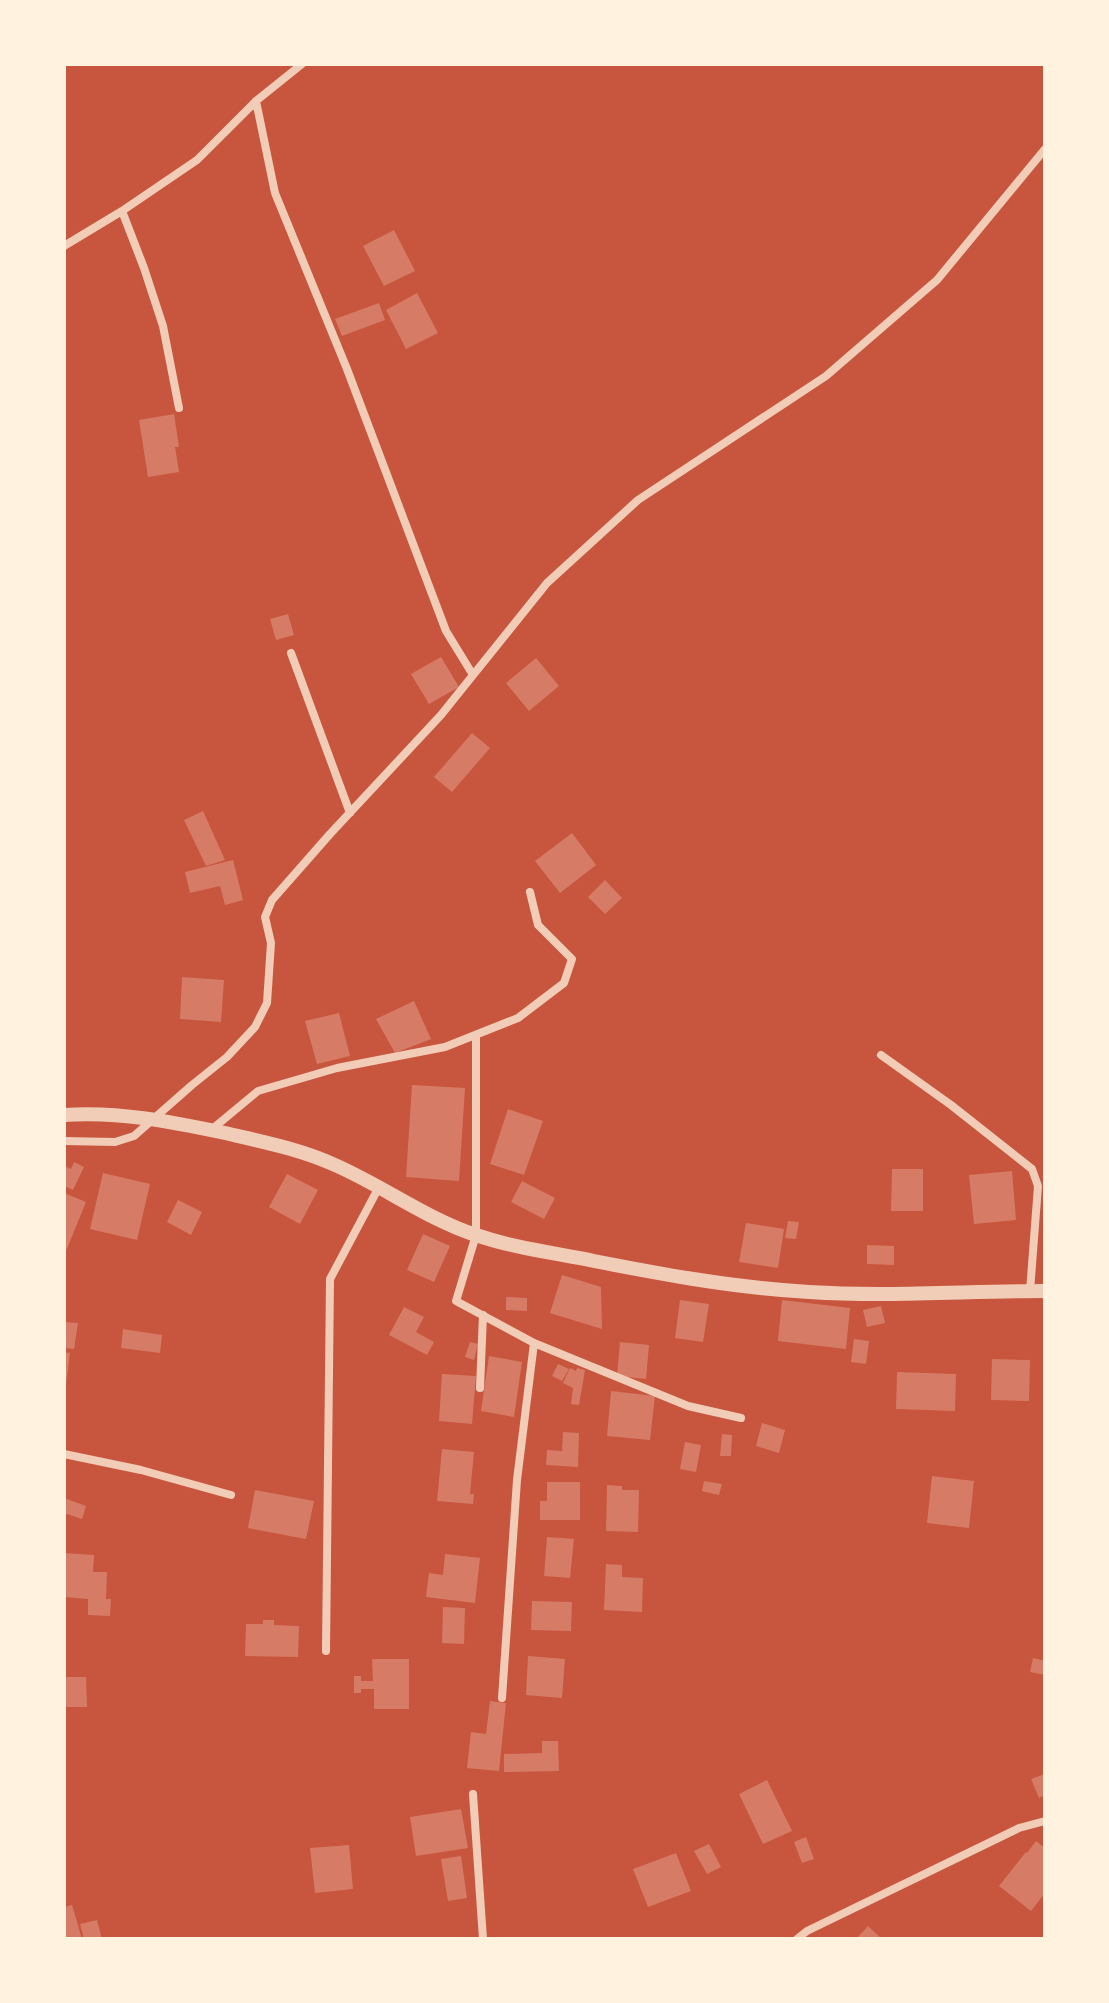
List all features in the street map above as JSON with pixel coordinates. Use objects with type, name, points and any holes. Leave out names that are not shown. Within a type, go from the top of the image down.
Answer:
[{"type":"street","points":[[64,246],[197,160],[256,101],[302,64]]},
{"type":"street","points":[[256,101],[275,193],[347,369],[446,631],[473,675]]},
{"type":"street","points":[[64,1141],[115,1142],[134,1136],[227,1057],[255,1027],[267,1003],[271,943],[265,917],[272,900],[441,715],[547,583],[638,500],[826,376],[937,280],[1045,149]]},
{"type":"street","points":[[122,211],[163,326],[179,408]]},
{"type":"street","points":[[291,653],[350,813]]},
{"type":"street","points":[[211,1130],[258,1091],[337,1068],[445,1047],[518,1018],[564,983],[572,959],[538,925],[530,892]]},
{"type":"street","points":[[476,1035],[476,1235],[456,1301],[534,1343],[688,1406],[741,1418]]},
{"type":"street","points":[[64,1115],[102,1114],[154,1119],[269,1143],[335,1165],[476,1235],[655,1273],[767,1289],[848,1294],[1038,1291],[1038,1186],[1032,1169],[881,1055]]},
{"type":"street","points":[[326,1651],[330,1279],[379,1187]]},
{"type":"street","points":[[480,1388],[483,1315]]},
{"type":"street","points":[[502,1698],[517,1480],[534,1343]]},
{"type":"street","points":[[64,1454],[141,1470],[231,1495]]},
{"type":"street","points":[[473,1794],[483,1939]]},
{"type":"street","points":[[797,1939],[807,1931],[1019,1828],[1045,1821]]},
{"type":"building","points":[[394,230],[415,271],[384,286],[363,246]]},
{"type":"building","points":[[417,293],[438,333],[406,349],[386,310]]},
{"type":"building","points":[[379,303],[385,320],[342,336],[335,319]]},
{"type":"building","points":[[174,414],[179,472],[148,477],[139,420]]},
{"type":"building","points":[[288,614],[294,635],[276,640],[270,619]]},
{"type":"building","points":[[441,657],[459,687],[429,704],[411,674]]},
{"type":"building","points":[[536,658],[559,686],[529,711],[506,683]]},
{"type":"building","points":[[472,733],[490,748],[452,792],[434,777]]},
{"type":"building","points":[[203,811],[225,860],[206,866],[184,820]]},
{"type":"building","points":[[572,833],[596,865],[560,893],[535,861]]},
{"type":"building","points":[[233,860],[243,900],[225,905],[220,886],[190,893],[185,872]]},
{"type":"building","points":[[605,880],[622,898],[605,914],[588,897]]},
{"type":"building","points":[[182,977],[224,980],[221,1022],[180,1019]]},
{"type":"building","points":[[414,1001],[431,1039],[395,1053],[376,1019]]},
{"type":"building","points":[[339,1013],[350,1056],[317,1064],[305,1021]]},
{"type":"building","points":[[412,1085],[465,1088],[459,1181],[406,1177]]},
{"type":"building","points":[[508,1109],[543,1121],[524,1175],[490,1164]]},
{"type":"building","points":[[74,1162],[84,1167],[73,1190],[64,1186],[64,1166],[71,1169]]},
{"type":"building","points":[[892,1169],[923,1169],[923,1211],[891,1211]]},
{"type":"building","points":[[1012,1171],[1016,1220],[974,1224],[969,1175]]},
{"type":"building","points":[[103,1173],[150,1184],[137,1240],[90,1229]]},
{"type":"building","points":[[287,1174],[318,1190],[300,1224],[269,1207]]},
{"type":"building","points":[[522,1181],[555,1198],[544,1219],[511,1202]]},
{"type":"building","points":[[64,1193],[86,1202],[64,1256]]},
{"type":"building","points":[[178,1200],[202,1212],[191,1235],[167,1222]]},
{"type":"building","points":[[788,1221],[799,1222],[796,1239],[785,1238]]},
{"type":"building","points":[[746,1223],[784,1229],[778,1268],[739,1262]]},
{"type":"building","points":[[423,1234],[450,1246],[434,1282],[407,1270]]},
{"type":"building","points":[[867,1245],[894,1246],[894,1265],[867,1264]]},
{"type":"building","points":[[562,1275],[601,1287],[602,1329],[550,1313]]},
{"type":"building","points":[[506,1297],[527,1298],[527,1311],[506,1310]]},
{"type":"building","points":[[680,1300],[709,1304],[703,1342],[675,1338]]},
{"type":"building","points":[[782,1300],[850,1308],[846,1349],[778,1341]]},
{"type":"building","points":[[881,1306],[885,1323],[867,1327],[863,1310]]},
{"type":"building","points":[[404,1307],[424,1317],[416,1332],[434,1342],[427,1355],[389,1335]]},
{"type":"building","points":[[64,1322],[78,1323],[74,1349],[64,1348]]},
{"type":"building","points":[[123,1329],[162,1335],[160,1353],[121,1348]]},
{"type":"building","points":[[854,1339],[869,1341],[866,1364],[851,1362]]},
{"type":"building","points":[[470,1342],[478,1344],[474,1360],[465,1357]]},
{"type":"building","points":[[620,1342],[649,1345],[646,1379],[617,1376]]},
{"type":"building","points":[[64,1352],[70,1353],[66,1384],[64,1383]]},
{"type":"building","points":[[489,1356],[522,1362],[514,1417],[481,1411]]},
{"type":"building","points":[[992,1359],[1030,1360],[1029,1401],[991,1400]]},
{"type":"building","points":[[558,1364],[569,1369],[562,1381],[552,1376]]},
{"type":"building","points":[[570,1368],[585,1370],[579,1405],[571,1404],[573,1388],[563,1383]]},
{"type":"building","points":[[897,1372],[956,1374],[955,1411],[896,1409]]},
{"type":"building","points":[[442,1374],[476,1376],[472,1424],[439,1421]]},
{"type":"building","points":[[611,1391],[655,1396],[650,1440],[607,1436]]},
{"type":"building","points":[[762,1423],[785,1430],[779,1453],[756,1446]]},
{"type":"building","points":[[563,1432],[579,1433],[578,1467],[546,1465],[547,1450],[562,1451]]},
{"type":"building","points":[[722,1434],[732,1435],[731,1456],[720,1456]]},
{"type":"building","points":[[685,1442],[701,1445],[696,1472],[680,1469]]},
{"type":"building","points":[[442,1449],[474,1452],[470,1494],[474,1494],[473,1504],[437,1501]]},
{"type":"building","points":[[932,1476],[974,1481],[969,1528],[927,1523]]},
{"type":"building","points":[[704,1481],[722,1484],[719,1495],[702,1491]]},
{"type":"building","points":[[547,1482],[580,1482],[580,1520],[540,1520],[540,1501],[547,1501]]},
{"type":"building","points":[[607,1485],[622,1486],[622,1490],[639,1490],[638,1532],[606,1531]]},
{"type":"building","points":[[255,1490],[314,1501],[306,1539],[248,1528]]},
{"type":"building","points":[[64,1498],[86,1506],[82,1519],[64,1513]]},
{"type":"building","points":[[547,1537],[574,1539],[570,1578],[544,1576]]},
{"type":"building","points":[[64,1553],[94,1555],[93,1572],[107,1572],[106,1599],[111,1599],[110,1616],[88,1615],[88,1599],[64,1597]]},
{"type":"building","points":[[445,1554],[480,1558],[475,1603],[426,1597],[429,1573],[443,1575]]},
{"type":"building","points":[[606,1564],[622,1565],[622,1577],[643,1578],[642,1612],[604,1610]]},
{"type":"building","points":[[532,1601],[572,1602],[571,1631],[531,1630]]},
{"type":"building","points":[[443,1607],[465,1608],[464,1644],[442,1643]]},
{"type":"building","points":[[263,1620],[274,1620],[274,1625],[299,1626],[298,1657],[245,1656],[246,1624],[263,1624]]},
{"type":"building","points":[[528,1656],[565,1659],[562,1698],[526,1695]]},
{"type":"building","points":[[1033,1658],[1045,1661],[1045,1675],[1030,1672]]},
{"type":"building","points":[[372,1659],[409,1659],[409,1709],[374,1709],[374,1689],[361,1689],[361,1693],[354,1693],[354,1676],[361,1676],[361,1681],[373,1681]]},
{"type":"building","points":[[64,1677],[86,1677],[87,1707],[64,1707]]},
{"type":"building","points":[[490,1701],[506,1703],[499,1771],[467,1768],[471,1732],[486,1734]]},
{"type":"building","points":[[542,1741],[558,1741],[559,1771],[504,1772],[504,1754],[542,1753]]},
{"type":"building","points":[[1045,1774],[1045,1795],[1039,1798],[1031,1779]]},
{"type":"building","points":[[767,1780],[792,1831],[763,1844],[739,1794]]},
{"type":"building","points":[[461,1809],[468,1848],[416,1856],[410,1817]]},
{"type":"building","points":[[806,1837],[814,1859],[802,1863],[794,1842]]},
{"type":"building","points":[[1036,1841],[1045,1848],[1045,1893],[1031,1911],[999,1886]]},
{"type":"building","points":[[709,1844],[721,1867],[707,1874],[694,1851]]},
{"type":"building","points":[[349,1845],[353,1889],[315,1893],[310,1848]]},
{"type":"building","points":[[676,1853],[691,1891],[648,1907],[633,1869]]},
{"type":"building","points":[[461,1856],[467,1898],[448,1901],[441,1859]]},
{"type":"building","points":[[72,1905],[82,1939],[64,1939],[64,1907]]},
{"type":"building","points":[[97,1920],[102,1939],[84,1939],[80,1924]]},
{"type":"building","points":[[868,1926],[882,1939],[856,1939]]}]
